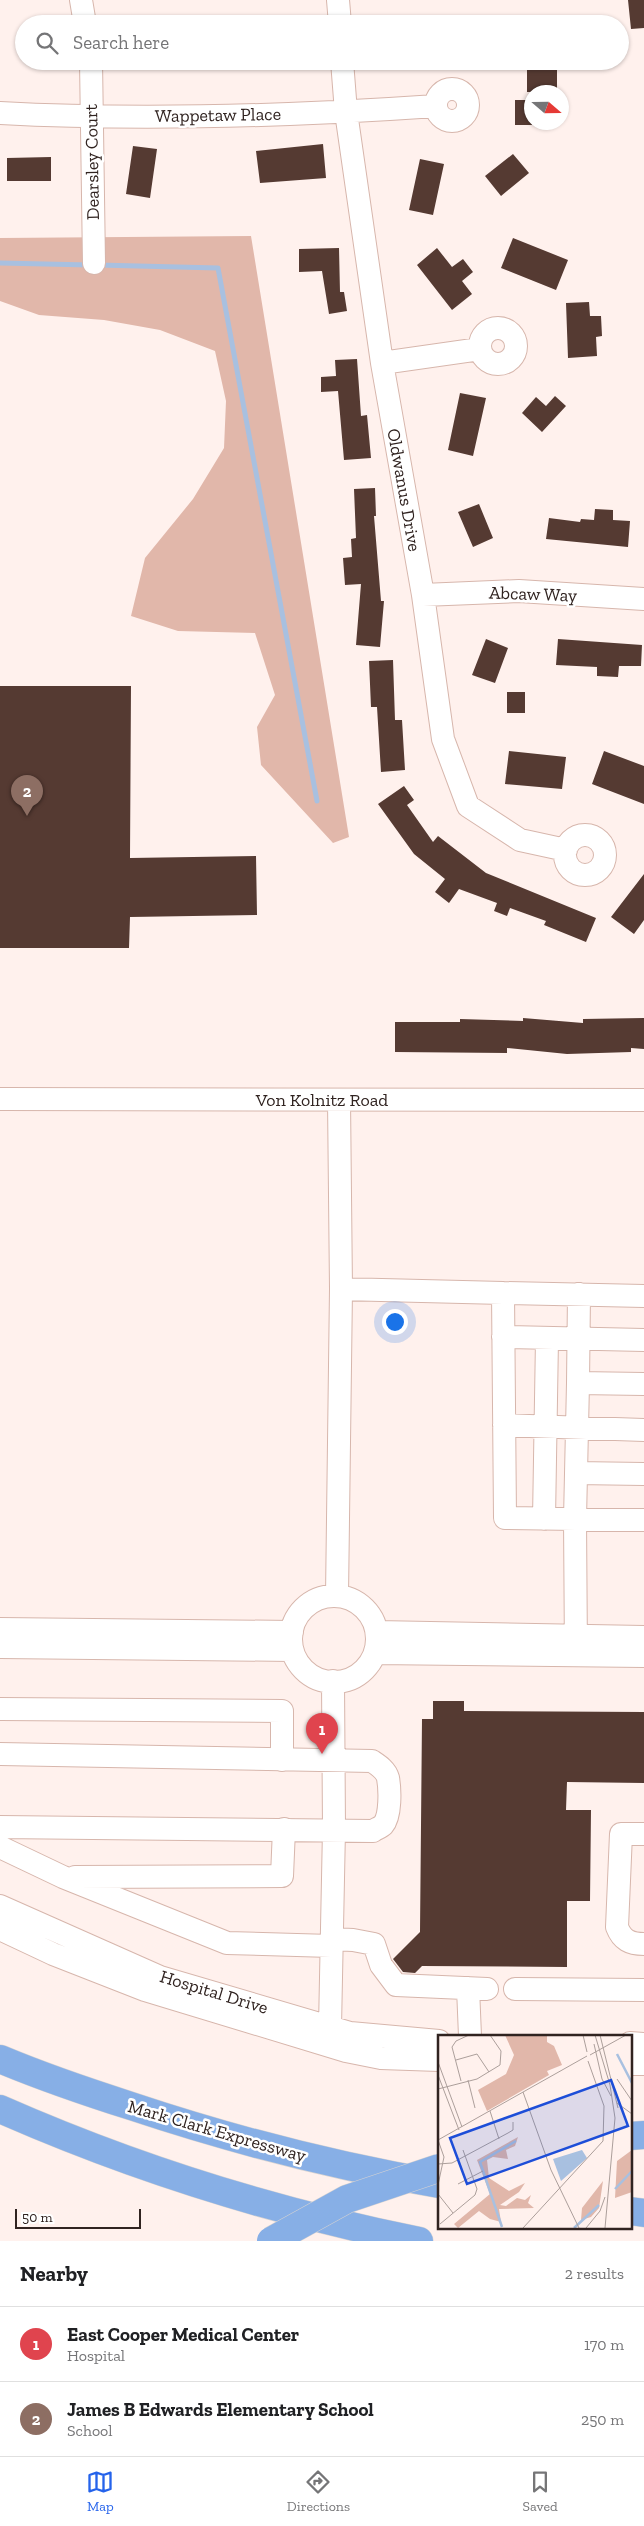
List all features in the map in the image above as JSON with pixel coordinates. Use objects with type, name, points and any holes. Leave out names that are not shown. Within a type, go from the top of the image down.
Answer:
[{"type":"highway","name":"Mark Clark Expressway","points":[[0,2058],[70,2086],[287,2153],[364,2171],[438,2184]]},
{"type":"highway","points":[[0,2109],[80,2142],[215,2190],[419,2241]]},
{"type":"highway","points":[[271,2241],[347,2199],[438,2168]]},
{"type":"street","points":[[81,0],[84,15]]},
{"type":"street","points":[[338,0],[339,15]]},
{"type":"street","name":"Dearsley Court","points":[[91,70],[94,263]]},
{"type":"street","name":"Oldwanus Drive","points":[[343,70],[346,112],[382,363],[423,595],[443,739],[468,806],[520,840],[566,850]]},
{"type":"street","name":"Wappetaw Place","points":[[0,113],[91,118],[346,112],[436,106]]},
{"type":"street","points":[[382,363],[480,349]]},
{"type":"street","name":"Abcaw Way","points":[[423,595],[519,591],[644,599]]},
{"type":"street","name":"Von Kolnitz Road","points":[[0,1100],[644,1100]]},
{"type":"street","points":[[337,1596],[341,1288],[339,1100]]},
{"type":"street","points":[[341,1288],[644,1296]]},
{"type":"street","points":[[503,1293],[505,1518],[644,1520]]},
{"type":"street","points":[[576,1646],[574,1520],[579,1294]]},
{"type":"street","points":[[503,1337],[644,1340]]},
{"type":"street","points":[[544,1519],[547,1339]]},
{"type":"street","points":[[578,1383],[644,1384]]},
{"type":"street","points":[[504,1425],[644,1430]]},
{"type":"street","points":[[576,1473],[644,1474]]},
{"type":"street","points":[[327,1596],[337,1596],[357,1601],[368,1611],[376,1624],[376,1642],[368,1666],[357,1676],[343,1682],[323,1681],[309,1675],[298,1664],[292,1641],[300,1613],[311,1602],[327,1596]]},
{"type":"street","points":[[0,1629],[292,1641]]},
{"type":"street","points":[[576,1646],[644,1637]]},
{"type":"street","points":[[0,1647],[292,1641]]},
{"type":"street","points":[[376,1642],[576,1646],[644,1656]]},
{"type":"street","points":[[328,2036],[334,1829],[333,1681]]},
{"type":"street","points":[[0,1709],[282,1711],[282,1760]]},
{"type":"street","points":[[0,1754],[372,1761],[388,1777],[387,1815],[383,1825],[373,1830],[0,1827]]},
{"type":"street","points":[[63,1877],[282,1876],[284,1829]]},
{"type":"street","points":[[644,1834],[621,1834],[617,1926],[620,1936],[632,1944],[644,1944]]},
{"type":"street","points":[[0,1847],[63,1877],[227,1943],[330,1943],[353,1940],[374,1944],[381,1965],[396,1985],[477,1989],[470,2035]]},
{"type":"street","name":"Hospital Drive","points":[[0,1906],[160,1977],[328,2036],[381,2058],[438,2060]]},
{"type":"street","name":"Hospital Drive","points":[[0,1929],[53,1954],[144,1990],[328,2036],[438,2041]]},
{"type":"street","points":[[515,1989],[644,1990]]},
{"type":"shaded area","points":[[251,236],[349,837],[333,843],[261,765],[257,727],[275,695],[255,633],[178,631],[131,616],[145,558],[193,499],[224,448],[226,401],[215,351],[160,330],[104,320],[39,315],[0,301],[0,238]]},
{"type":"building","points":[[628,0],[644,0],[644,28],[631,29]]},
{"type":"building","points":[[527,70],[557,70],[557,85],[527,85]]},
{"type":"building","points":[[515,100],[524,100],[524,125],[515,125]]},
{"type":"building","points":[[323,144],[326,178],[260,183],[256,151]]},
{"type":"building","points":[[133,146],[157,149],[150,198],[126,194]]},
{"type":"building","points":[[513,154],[529,173],[501,196],[485,176]]},
{"type":"building","points":[[51,157],[51,181],[7,181],[7,158]]},
{"type":"building","points":[[420,159],[444,164],[433,215],[409,210]]},
{"type":"building","points":[[513,238],[568,260],[556,290],[501,268]]},
{"type":"building","points":[[339,248],[340,292],[344,292],[347,311],[329,314],[322,271],[299,272],[299,249]]},
{"type":"building","points":[[437,248],[452,267],[463,259],[473,272],[462,281],[472,294],[452,310],[417,265]]},
{"type":"building","points":[[589,302],[590,316],[601,316],[602,336],[596,337],[597,356],[568,358],[566,303]]},
{"type":"building","points":[[357,359],[361,416],[367,415],[371,458],[344,460],[338,391],[321,392],[321,377],[336,376],[335,360]]},
{"type":"building","points":[[460,393],[486,398],[473,456],[448,450]]},
{"type":"building","points":[[555,396],[566,406],[542,432],[522,413],[536,397],[546,406]]},
{"type":"building","points":[[375,488],[376,516],[374,516],[381,601],[384,601],[380,647],[356,645],[361,584],[345,585],[343,558],[352,557],[351,539],[356,538],[354,489]]},
{"type":"building","points":[[479,504],[493,538],[473,547],[458,512]]},
{"type":"building","points":[[595,509],[613,510],[613,520],[630,521],[628,547],[546,539],[549,518],[580,522],[581,519],[594,520]]},
{"type":"building","points":[[486,639],[508,648],[495,683],[472,675]]},
{"type":"building","points":[[558,639],[642,645],[641,666],[619,666],[618,677],[597,676],[597,667],[556,665]]},
{"type":"building","points":[[393,660],[395,720],[402,720],[405,770],[381,772],[377,707],[371,707],[369,661]]},
{"type":"building","points":[[0,686],[131,686],[130,858],[256,856],[257,915],[130,917],[129,948],[0,948]]},
{"type":"building","points":[[507,692],[525,692],[525,713],[507,713]]},
{"type":"building","points":[[509,751],[566,757],[562,789],[505,784]]},
{"type":"building","points":[[604,751],[644,766],[644,804],[592,784]]},
{"type":"building","points":[[404,786],[414,800],[407,805],[433,842],[438,836],[486,873],[596,918],[586,942],[544,925],[546,921],[510,908],[507,916],[494,911],[497,903],[459,889],[449,903],[435,892],[445,879],[414,854],[378,804]]},
{"type":"building","points":[[644,874],[644,920],[634,934],[611,917]]},
{"type":"building","points":[[523,1018],[583,1023],[583,1019],[644,1018],[644,1049],[631,1048],[631,1052],[567,1054],[507,1048],[507,1053],[395,1052],[395,1022],[460,1022],[460,1019],[523,1021]]},
{"type":"building","points":[[433,1701],[464,1701],[464,1711],[644,1712],[644,1783],[567,1782],[566,1810],[591,1810],[590,1901],[567,1901],[567,1967],[422,1966],[415,1973],[403,1972],[393,1959],[420,1932],[422,1719],[433,1719]]},
{"type":"waterway","points":[[0,263],[90,265]]},
{"type":"waterway","points":[[98,265],[218,268],[317,801]]},
{"type":"place","name":"James B Edwards Elementary School","points":[[27,816]]},
{"type":"place","name":"East Cooper Medical Center","points":[[322,1754]]}]
